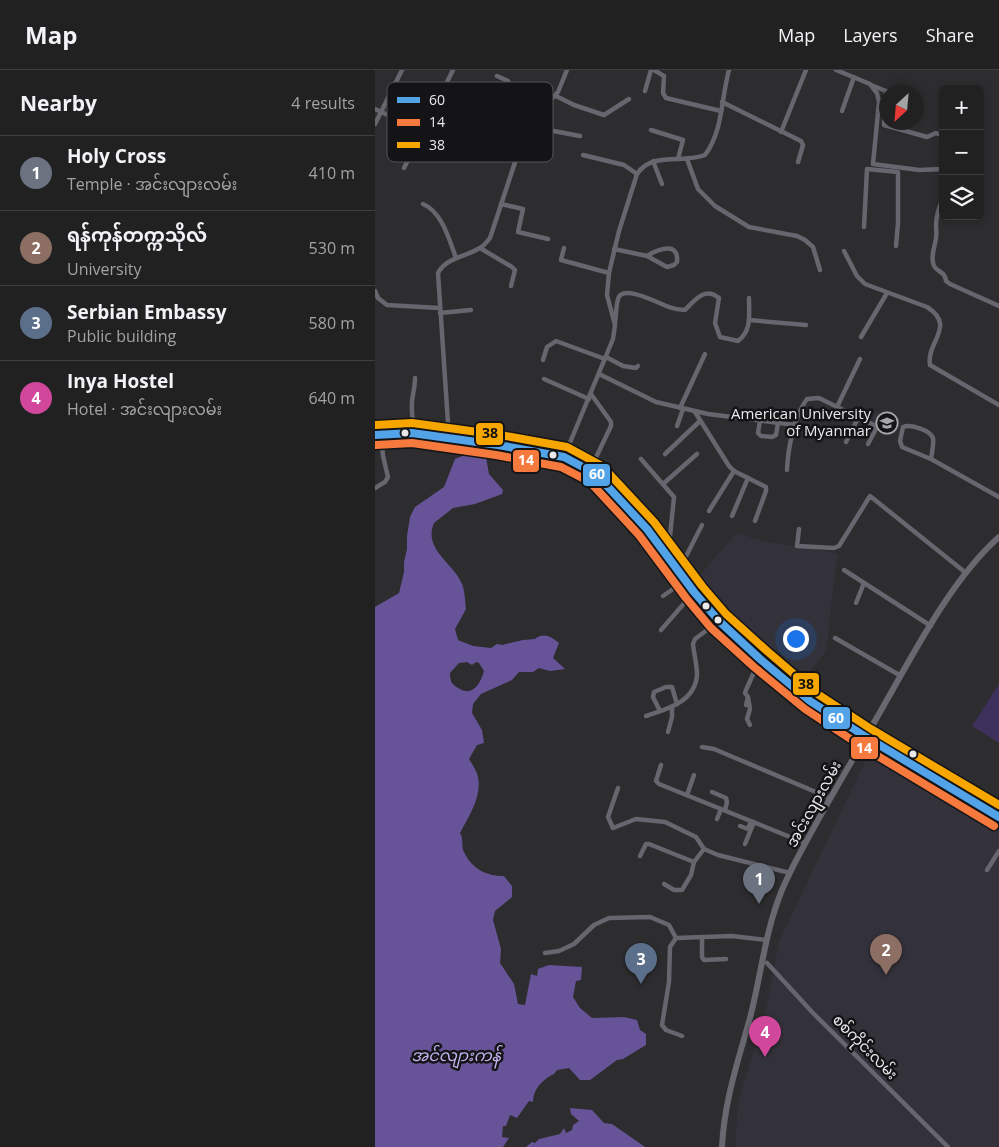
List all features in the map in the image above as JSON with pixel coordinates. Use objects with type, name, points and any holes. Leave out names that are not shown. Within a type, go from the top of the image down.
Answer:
[{"type":"main road","points":[[378,435],[415,434],[449,438],[564,457],[589,470],[615,493],[647,529],[719,622],[760,659],[810,701],[999,817]]},
{"type":"main road","name":"အင်းလျားလမ်း","points":[[722,1147],[723,1123],[727,1100],[752,1009],[767,940],[782,890],[830,798],[931,626],[966,574],[999,537]]},
{"type":"main road","points":[[849,726],[857,740],[857,753]]},
{"type":"street","points":[[396,82],[402,70]]},
{"type":"street","points":[[447,82],[453,70]]},
{"type":"street","points":[[567,70],[555,96],[581,108],[604,115],[629,99]]},
{"type":"street","points":[[645,91],[653,70],[664,76],[663,93],[666,98],[721,111]]},
{"type":"street","points":[[615,324],[607,294],[609,273],[614,249],[637,174],[641,166],[653,161],[687,160],[705,156],[717,134],[729,70]]},
{"type":"street","points":[[781,132],[806,70]]},
{"type":"street","points":[[836,70],[886,92],[884,125],[927,137],[935,133],[939,134]]},
{"type":"street","points":[[497,76],[510,82]]},
{"type":"street","points":[[842,111],[854,78]]},
{"type":"street","points":[[870,84],[877,93],[879,102],[873,164],[870,170]]},
{"type":"street","points":[[375,124],[387,100]]},
{"type":"street","points":[[722,102],[801,141],[803,145],[798,162]]},
{"type":"street","points":[[375,109],[387,115]]},
{"type":"street","points":[[651,130],[683,140],[678,159]]},
{"type":"street","points":[[553,131],[580,136]]},
{"type":"street","points":[[583,155],[624,165],[637,174]]},
{"type":"street","points":[[687,160],[698,189],[715,206],[749,227],[797,236],[805,240],[813,247],[820,270]]},
{"type":"street","points":[[653,161],[661,184]]},
{"type":"street","points":[[403,168],[406,162]]},
{"type":"street","points":[[449,438],[438,273],[442,266],[480,248],[490,238],[514,162]]},
{"type":"street","points":[[873,164],[919,170],[939,170]]},
{"type":"street","points":[[864,227],[867,169],[898,172],[896,246]]},
{"type":"street","points":[[423,204],[433,208],[449,237],[456,258]]},
{"type":"street","points":[[501,204],[523,209],[518,232],[548,239]]},
{"type":"street","points":[[939,208],[933,264],[945,275],[946,281],[950,284],[999,306]]},
{"type":"street","points":[[480,248],[513,267],[515,270],[511,286]]},
{"type":"street","points":[[564,248],[561,260],[609,273]]},
{"type":"street","points":[[614,249],[647,256],[667,267],[677,262],[672,249],[659,249],[647,256]]},
{"type":"street","points":[[844,251],[857,276],[865,284],[927,307],[936,313],[941,320],[939,335],[929,359],[932,367],[999,405]]},
{"type":"street","points":[[375,292],[378,298],[387,305],[439,310],[471,310]]},
{"type":"street","points":[[564,457],[613,339],[618,298],[621,294],[641,295],[677,310],[685,310],[703,294],[707,292],[714,294],[719,298],[715,323],[720,337],[738,341],[744,337],[748,329],[749,298]]},
{"type":"street","points":[[861,337],[887,293]]},
{"type":"street","points":[[749,320],[806,325]]},
{"type":"street","points":[[543,360],[547,347],[555,341],[623,366],[636,368],[638,366]]},
{"type":"street","points":[[677,426],[682,408],[705,354]]},
{"type":"street","points":[[837,407],[860,359]]},
{"type":"street","points":[[599,374],[656,402],[695,412],[795,425]]},
{"type":"street","points":[[415,378],[416,388],[412,400],[412,419],[415,434]]},
{"type":"street","points":[[545,379],[590,396],[611,422],[611,426],[589,470]]},
{"type":"street","points":[[787,470],[788,450],[795,425],[807,398],[819,398],[886,432]]},
{"type":"street","points":[[695,412],[723,458],[734,471],[767,489],[755,521]]},
{"type":"street","points":[[846,442],[858,418]]},
{"type":"street","points":[[665,454],[700,421]]},
{"type":"street","points":[[760,421],[758,433],[761,436],[772,437],[776,435],[778,423]]},
{"type":"street","points":[[931,459],[933,439],[931,435],[916,427],[907,425],[903,427],[900,445],[931,459],[999,497]]},
{"type":"street","points":[[868,444],[877,427]]},
{"type":"street","points":[[375,488],[385,482],[388,477],[378,435]]},
{"type":"street","points":[[663,484],[697,454]]},
{"type":"street","points":[[641,459],[674,497],[675,503],[668,556]]},
{"type":"street","points":[[709,511],[734,471]]},
{"type":"street","points":[[732,516],[748,478]]},
{"type":"street","points":[[799,529],[797,546],[834,548],[839,546],[870,496],[966,574]]},
{"type":"street","points":[[679,570],[702,525]]},
{"type":"street","points":[[844,570],[931,626]]},
{"type":"street","points":[[663,596],[686,580]]},
{"type":"street","points":[[857,603],[864,583]]},
{"type":"street","points":[[661,630],[694,592]]},
{"type":"street","points":[[646,716],[672,707],[689,695],[695,681],[696,665],[693,644],[695,639],[719,622]]},
{"type":"street","points":[[835,638],[901,676]]},
{"type":"street","points":[[750,726],[747,719],[750,709],[745,692],[760,659]]},
{"type":"street","points":[[660,712],[653,694],[654,692],[665,687],[672,687],[677,704]]},
{"type":"street","points":[[745,705],[748,698]]},
{"type":"street","points":[[668,732],[672,717],[672,707]]},
{"type":"street","points":[[702,747],[714,749],[830,798]]},
{"type":"street","points":[[661,765],[656,780],[659,784],[805,843]]},
{"type":"street","points":[[687,795],[694,775]]},
{"type":"street","points":[[618,788],[608,818],[613,828],[636,819],[665,822],[696,837],[705,850],[790,873]]},
{"type":"street","points":[[712,792],[726,798],[727,802],[717,819]]},
{"type":"street","points":[[740,826],[748,828],[753,822]]},
{"type":"street","points":[[745,844],[753,822]]},
{"type":"street","points":[[640,856],[646,844],[649,844],[694,862]]},
{"type":"street","points":[[664,884],[674,890],[682,890],[691,875],[694,862],[705,850]]},
{"type":"street","points":[[987,870],[999,851]]},
{"type":"street","points":[[545,953],[559,952],[574,944],[594,925],[609,918],[649,917],[669,925],[676,938]]},
{"type":"street","points":[[676,938],[732,936],[767,940]]},
{"type":"street","points":[[701,937],[702,957],[704,960],[726,959]]},
{"type":"street","points":[[676,938],[670,947],[669,982],[662,1024],[666,1030],[682,1036]]},
{"type":"street","name":"စစ်ကိုင်းလမ်း","points":[[767,963],[813,1013],[948,1147]]},
{"type":"shaded area","name":"American University of Myanmar","points":[[876,411],[895,420],[897,417],[901,419],[895,435],[871,422]]},
{"type":"shaded area","points":[[736,533],[768,542],[837,553],[838,555],[826,652],[798,683],[747,641],[719,614],[695,581]]},
{"type":"shaded area","points":[[999,684],[999,743],[972,726]]},
{"type":"shaded area","points":[[870,751],[999,830],[999,1147],[735,1147],[738,1102],[766,1010],[779,941]]},
{"type":"water","name":"အင်လျားကန်","points":[[470,453],[486,457],[489,474],[503,490],[502,494],[475,504],[453,508],[434,523],[432,540],[435,548],[457,575],[464,592],[466,609],[455,629],[458,640],[473,646],[491,648],[497,644],[502,645],[547,636],[559,643],[553,658],[565,669],[550,671],[539,668],[533,672],[519,672],[512,680],[481,694],[473,704],[472,713],[482,730],[484,743],[477,745],[469,759],[477,772],[479,784],[474,806],[460,833],[463,850],[475,867],[491,875],[504,876],[512,886],[512,897],[495,911],[493,920],[501,949],[500,963],[514,984],[518,1004],[525,1005],[531,974],[537,976],[538,969],[549,965],[582,967],[581,980],[576,981],[573,997],[580,1008],[592,1018],[624,1017],[637,1020],[640,1030],[646,1034],[646,1045],[623,1059],[617,1060],[590,1080],[580,1080],[569,1068],[557,1070],[539,1085],[533,1097],[533,1102],[529,1101],[517,1118],[510,1115],[506,1126],[503,1126],[502,1137],[509,1138],[503,1147],[375,1147],[375,607],[399,593],[404,572],[410,517],[415,507],[444,487],[455,459]],"holes":[[[467,662],[472,665],[476,662],[479,663],[484,671],[476,687],[473,690],[465,691],[453,685],[450,673],[459,663]]]},
{"type":"water","points":[[570,1108],[592,1110],[604,1123],[612,1124],[645,1147],[526,1147],[539,1139],[560,1134],[564,1128],[566,1133],[572,1130],[573,1125],[579,1121],[571,1114]]},
{"type":"transit line","name":"38","points":[[375,425],[412,423],[500,435],[567,447],[602,466],[654,522],[702,586],[726,614],[816,693],[871,729],[999,805]]},
{"type":"transit line","name":"60","points":[[375,435],[412,433],[498,445],[564,457],[596,474],[647,529],[694,592],[719,621],[760,659],[810,701],[999,817]]},
{"type":"transit line","name":"14","points":[[376,445],[412,443],[496,455],[561,467],[590,482],[639,535],[711,628],[754,667],[805,709],[861,746],[994,826]]},
{"type":"place","name":"American University of Myanmar","points":[[887,423]]},
{"type":"place","name":"Holy Cross","points":[[759,904]]},
{"type":"place","name":"ရန်ကုန်တက္ကသိုလ်","points":[[886,975]]},
{"type":"place","name":"Serbian Embassy","points":[[641,984]]},
{"type":"place","name":"Inya Hostel","points":[[765,1057]]}]
